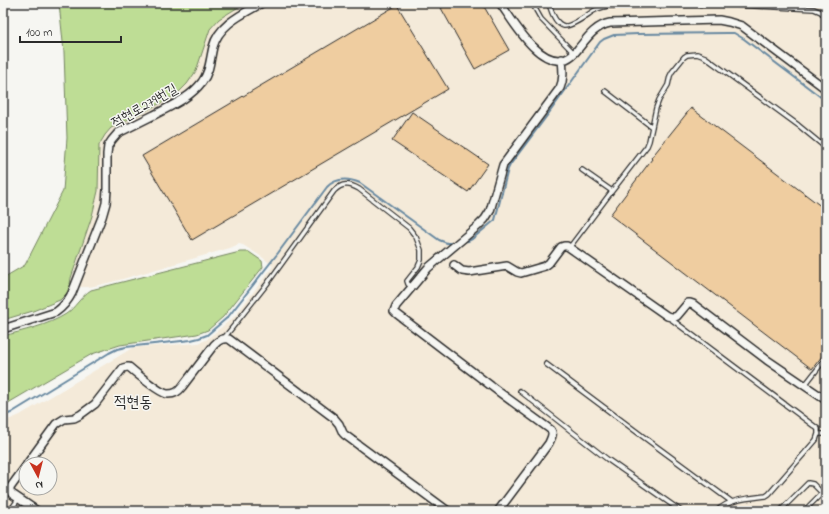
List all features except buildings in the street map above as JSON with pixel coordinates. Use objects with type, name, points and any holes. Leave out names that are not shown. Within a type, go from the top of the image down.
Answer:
[{"type":"street","name":"적현로279번길","points":[[3,329],[56,312],[68,301],[102,217],[106,203],[108,190],[108,146],[118,133],[170,107],[188,96],[196,89],[203,81],[207,73],[219,33],[230,22],[262,3]]},
{"type":"street","points":[[500,3],[531,45],[540,53],[550,58],[558,60],[567,59],[596,29],[603,24],[719,20],[742,26],[826,89]]},
{"type":"street","points":[[498,511],[549,443],[552,436],[551,430],[499,392],[397,314],[394,310],[428,268],[469,234],[488,215],[501,170],[507,159],[560,88],[563,79],[562,60]]},
{"type":"street","points":[[454,265],[469,272],[507,266],[517,272],[524,273],[545,266],[561,247],[564,246],[667,316],[672,318],[677,316],[686,305],[690,303],[766,360],[826,400]]},
{"type":"street","points":[[33,456],[56,424],[64,419],[80,416],[95,404],[123,368],[127,366],[129,367],[166,394],[175,393],[178,392],[214,345],[219,340],[229,338],[327,413],[337,422],[345,435],[448,511]]},
{"type":"street","points":[[18,477],[10,488],[10,491],[37,511]]},
{"type":"lane","points":[[532,3],[541,19],[574,53]]},
{"type":"lane","points":[[549,3],[556,20],[559,24],[564,26],[569,25],[594,11],[608,6],[726,4],[814,9],[821,12],[826,18]]},
{"type":"lane","points":[[569,248],[647,146],[657,104],[668,85],[670,76],[684,57],[691,54],[697,54],[705,57],[798,125],[826,148]]},
{"type":"lane","points":[[605,91],[652,127]]},
{"type":"lane","points":[[582,170],[612,191]]},
{"type":"lane","points":[[224,338],[267,284],[334,191],[342,185],[347,184],[354,186],[413,232],[419,244],[421,255],[418,267],[407,281],[412,287]]},
{"type":"lane","points":[[667,316],[818,429],[816,440],[769,494],[724,504],[717,511]]},
{"type":"lane","points":[[805,385],[826,358]]},
{"type":"lane","points":[[546,364],[732,502]]},
{"type":"lane","points":[[520,391],[607,459],[681,511]]},
{"type":"lane","points":[[818,434],[826,434]]},
{"type":"lane","points":[[780,511],[808,483],[813,484],[822,493]]},
{"type":"lane","points":[[3,487],[10,491]]},
{"type":"lane","points":[[804,511],[826,489]]},
{"type":"lane","points":[[10,511],[19,498]]},
{"type":"shaded area","points":[[245,3],[826,3],[826,504],[819,511],[3,511],[3,421],[20,415],[132,348],[199,343],[206,340],[235,316],[273,266],[262,257],[239,244],[230,248],[112,282],[89,287],[73,287],[70,284],[92,216],[98,191],[99,145],[111,128],[178,93],[196,71],[210,29],[219,19]]},
{"type":"green space","points":[[59,3],[245,3],[219,19],[210,29],[196,71],[187,84],[178,93],[111,128],[105,135],[99,145],[98,191],[92,216],[71,278],[70,284],[73,287],[60,300],[33,311],[3,320],[3,278],[25,265],[63,191],[67,138],[64,52]]},
{"type":"green space","points":[[240,252],[249,252],[262,261],[263,267],[223,317],[208,330],[197,334],[120,345],[92,354],[3,406],[3,336],[35,327],[59,318],[66,314],[84,295],[91,290]]},
{"type":"waterway","points":[[461,242],[472,239],[495,220],[510,165],[600,42],[614,35],[734,33],[826,101]]},
{"type":"waterway","points":[[3,416],[11,413],[117,349],[191,340],[207,335],[228,317],[327,187],[338,180],[351,180],[360,183],[439,240],[447,243],[453,243]]},
{"type":"district","name":"적현동","points":[[133,401]]}]
